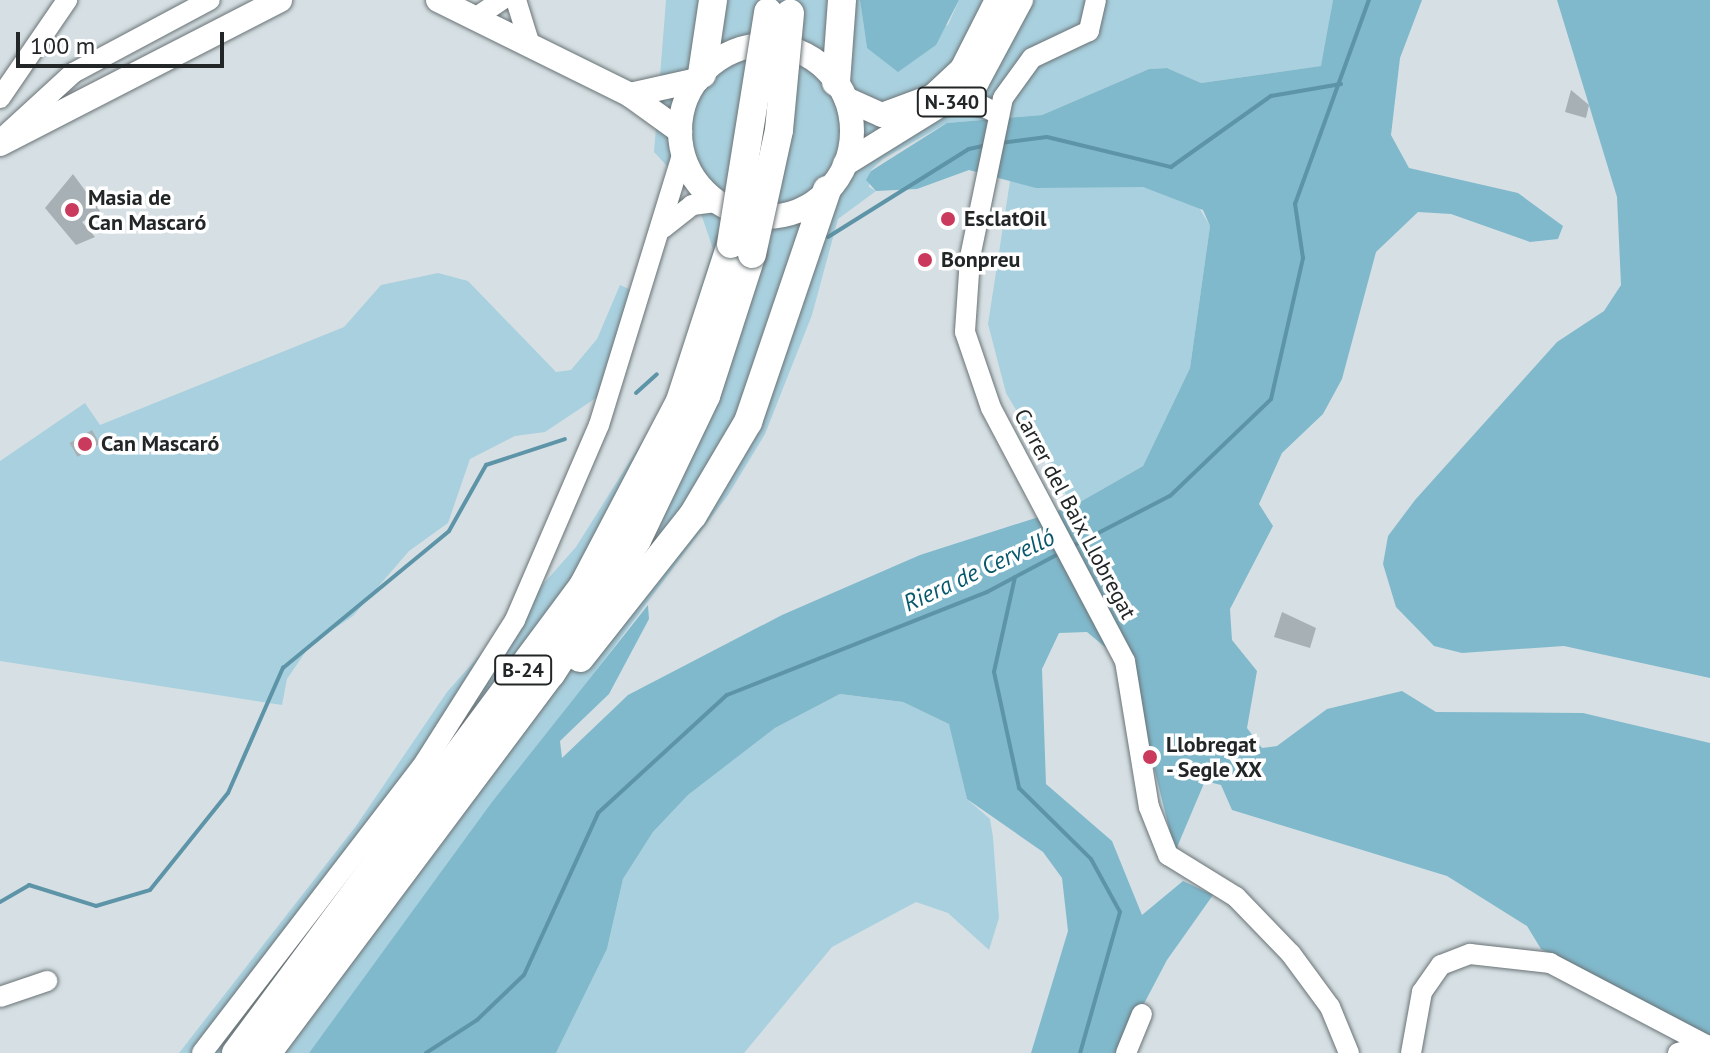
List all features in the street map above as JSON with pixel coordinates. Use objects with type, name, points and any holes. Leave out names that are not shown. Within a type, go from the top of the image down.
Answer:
[{"type":"highway","points":[[699,77],[713,0]]},
{"type":"highway","points":[[841,90],[842,0]]},
{"type":"highway","name":"B-24","points":[[267,1053],[551,674],[650,515],[706,396],[742,249],[779,130],[779,7]]},
{"type":"highway","points":[[485,762],[591,646],[723,467],[773,363],[827,190]]},
{"type":"highway","name":"B-24","points":[[236,1053],[583,586],[680,401],[742,249]]},
{"type":"main road","points":[[2,141],[280,0]]},
{"type":"main road","points":[[438,0],[478,16],[630,95],[682,142],[718,202]]},
{"type":"main road","name":"N-340","points":[[699,77],[733,52],[771,45],[808,56],[841,90],[882,115],[933,96],[962,69],[997,0]]},
{"type":"main road","name":"N-340","points":[[718,202],[768,216],[794,212],[827,190],[845,164],[889,131],[961,95],[988,68],[1021,0]]},
{"type":"main road","points":[[630,95],[699,77],[682,142]]},
{"type":"main road","name":"N-340","points":[[841,90],[852,127],[845,164]]},
{"type":"street","points":[[0,98],[67,0]]},
{"type":"street","points":[[2,141],[41,97],[73,73],[210,0]]},
{"type":"street","points":[[478,16],[502,0]]},
{"type":"street","points":[[516,0],[529,42]]},
{"type":"street","name":"Carrer del Baix Llobregat","points":[[1096,0],[1089,31],[1032,58],[1015,74],[998,120],[970,258],[965,332],[991,408],[1096,595],[1125,661],[1149,807],[1168,855],[1236,897],[1291,954],[1330,1007],[1349,1053]]},
{"type":"street","points":[[28,57],[41,80],[73,73]]},
{"type":"street","points":[[961,95],[998,120]]},
{"type":"street","points":[[202,1053],[443,736],[515,620],[573,495],[663,228],[682,142]]},
{"type":"street","points":[[663,228],[692,205],[718,202]]},
{"type":"street","points":[[1411,1053],[1422,992],[1441,965],[1470,954],[1550,963],[1708,1046]]},
{"type":"street","points":[[0,997],[47,981]]},
{"type":"street","points":[[1126,1053],[1142,1014]]},
{"type":"street","points":[[1678,1053],[1708,1046]]},
{"type":"shaded area","points":[[666,0],[860,0],[867,48],[948,25],[959,0],[1333,0],[1322,66],[1201,83],[1167,68],[1149,69],[1042,115],[947,123],[883,159],[871,170],[869,187],[876,191],[838,219],[812,315],[765,434],[728,495],[309,1053],[179,1053],[356,826],[447,692],[576,547],[667,402],[713,249],[695,196],[654,152]]},
{"type":"shaded area","points":[[860,0],[959,0],[936,45],[898,72],[867,48]]},
{"type":"shaded area","points":[[1333,0],[1422,0],[1400,58],[1391,135],[1409,168],[1518,193],[1563,226],[1558,239],[1530,242],[1451,214],[1418,212],[1376,252],[1342,379],[1323,414],[1282,453],[1259,504],[1273,526],[1230,609],[1232,640],[1257,671],[1247,728],[1262,748],[1277,746],[1327,709],[1402,691],[1436,712],[1583,713],[1710,743],[1710,1039],[1541,949],[1527,926],[1447,876],[1232,810],[1221,785],[1205,781],[1175,852],[1129,667],[1087,632],[1059,633],[1042,669],[1046,784],[1112,841],[1142,915],[1183,881],[1213,895],[1167,960],[1118,1053],[1031,1053],[1068,931],[1062,878],[1043,852],[967,799],[949,724],[903,702],[840,694],[775,728],[688,795],[653,832],[623,879],[607,949],[556,1053],[309,1053],[492,802],[648,605],[649,619],[609,694],[560,741],[562,758],[628,695],[782,615],[920,555],[1073,506],[1143,466],[1190,368],[1210,226],[1203,210],[1143,187],[1036,188],[969,170],[917,189],[876,191],[866,180],[871,171],[947,123],[1042,115],[1149,69],[1167,68],[1201,83],[1321,66]]},
{"type":"shaded area","points":[[1557,0],[1710,0],[1710,678],[1564,646],[1462,653],[1434,646],[1396,607],[1383,564],[1388,536],[1415,500],[1557,342],[1604,311],[1621,285],[1617,197]]},
{"type":"shaded area","points":[[1010,181],[1143,187],[1197,204],[1210,226],[1190,368],[1143,466],[1073,506],[1006,393],[988,324]]},
{"type":"shaded area","points":[[438,273],[468,281],[556,372],[571,370],[597,339],[620,285],[631,290],[599,396],[545,432],[515,436],[470,459],[448,523],[409,551],[353,616],[311,644],[287,679],[282,705],[0,661],[0,461],[85,403],[100,425],[344,327],[381,285]]},
{"type":"shaded area","points":[[840,694],[903,702],[950,724],[967,799],[990,819],[999,918],[989,950],[948,913],[916,902],[832,947],[744,1053],[556,1053],[607,949],[623,879],[653,832],[688,795],[775,728]]},
{"type":"building","points":[[1571,90],[1589,105],[1586,118],[1565,112]]},
{"type":"building","name":"Masia de Can Mascaró","points":[[73,174],[100,211],[82,222],[95,237],[76,245],[45,208]]},
{"type":"building","name":"Can Mascaró","points":[[92,430],[100,444],[77,457],[69,443]]},
{"type":"building","points":[[1282,612],[1316,628],[1310,648],[1274,637]]},
{"type":"waterway","name":"Riera de Cervelló","points":[[1071,547],[1170,496],[1271,399],[1303,258],[1295,204],[1369,0]]},
{"type":"waterway","points":[[1000,143],[1047,137],[1171,167],[1271,96],[1341,84]]},
{"type":"waterway","points":[[828,237],[969,149],[988,145]]},
{"type":"waterway","points":[[636,393],[657,374]]},
{"type":"waterway","points":[[0,902],[29,885],[96,906],[150,890],[228,793],[283,668],[449,531],[486,465],[565,439]]},
{"type":"waterway","name":"Riera de Cervelló","points":[[426,1053],[477,1020],[524,975],[598,813],[727,695],[987,592],[1060,553]]},
{"type":"waterway","points":[[1015,577],[994,672],[1019,788],[1091,859],[1120,912],[1080,1053]]},
{"type":"place","name":"Masia de Can Mascaró","points":[[72,210]]},
{"type":"place","name":"EsclatOil","points":[[948,219]]},
{"type":"place","name":"Bonpreu","points":[[925,260]]},
{"type":"place","name":"Can Mascaró","points":[[85,444]]},
{"type":"place","name":"Llobregat - Segle XX","points":[[1150,757]]}]
